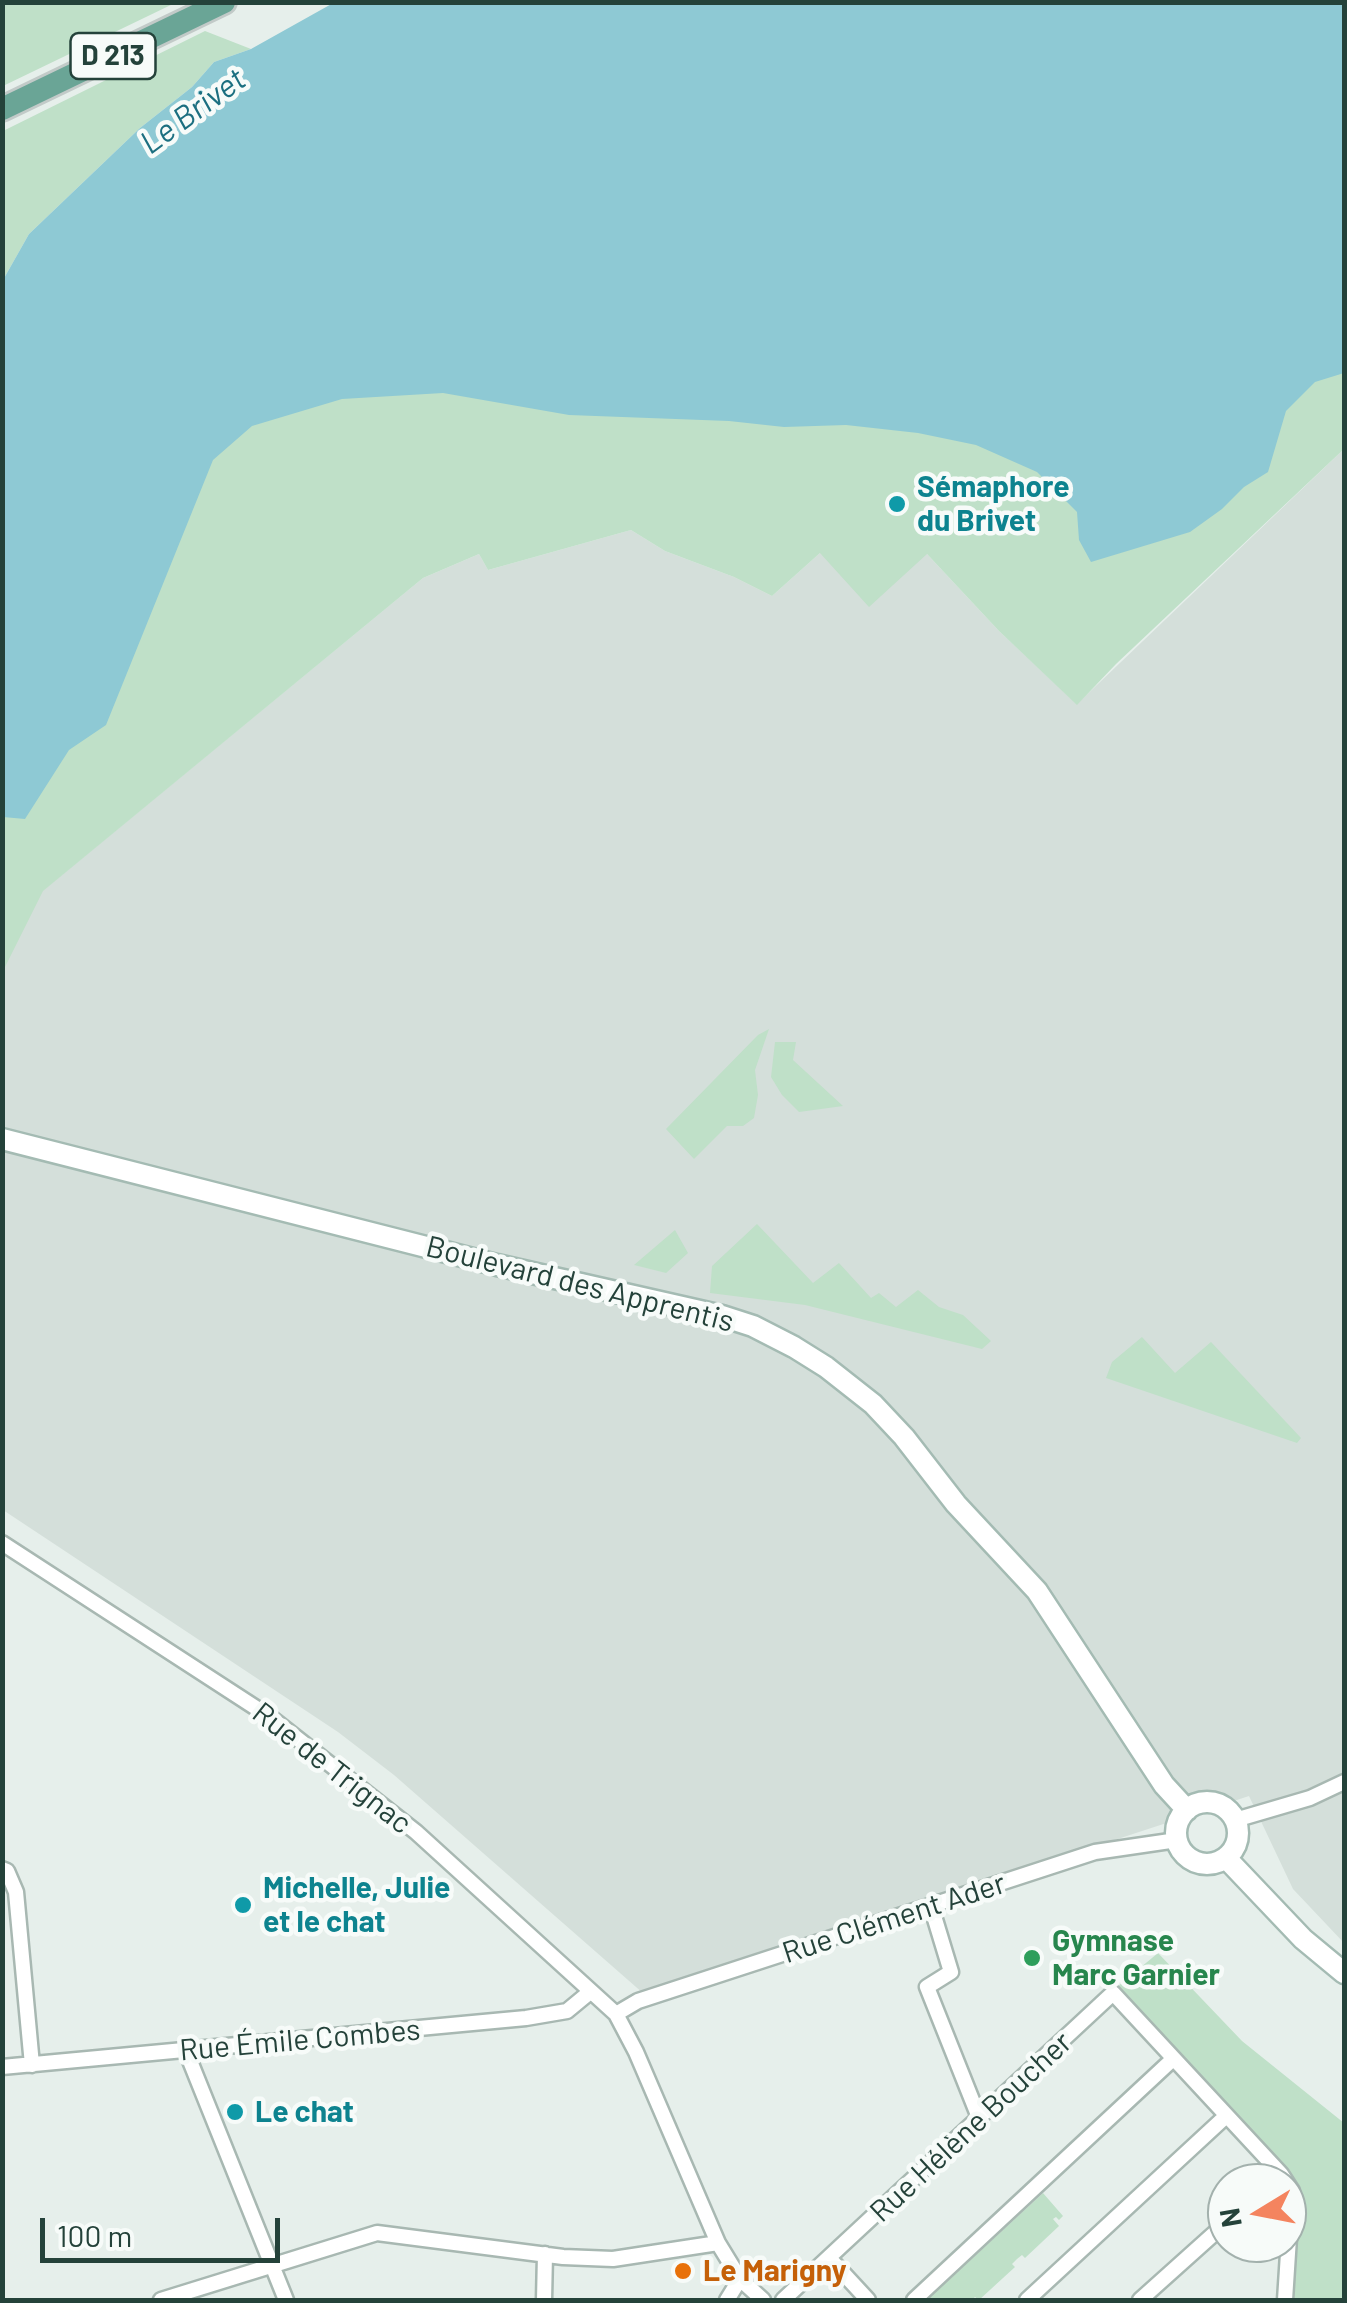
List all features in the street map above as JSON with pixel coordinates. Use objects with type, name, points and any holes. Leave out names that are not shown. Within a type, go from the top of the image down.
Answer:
[{"type":"main road","name":"D 213","points":[[2,110],[224,2]]},
{"type":"main road","name":"Boulevard des Apprentis","points":[[2,1140],[497,1265],[722,1316],[754,1326],[794,1347],[873,1404],[904,1436],[956,1504],[1037,1591],[1164,1785],[1187,1810]]},
{"type":"main road","points":[[1195,1804],[1222,1806],[1235,1820],[1237,1841],[1226,1858],[1217,1863],[1196,1862],[1177,1840],[1178,1823],[1195,1804]]},
{"type":"main road","points":[[1226,1858],[1303,1939],[1344,1973]]},
{"type":"street","name":"Rue de Trignac","points":[[2,1543],[270,1717],[416,1832],[616,2014],[718,2243],[740,2279],[762,2300]]},
{"type":"street","points":[[1235,1820],[1310,1798],[1344,1782]]},
{"type":"street","name":"Rue Clément Ader","points":[[616,2014],[638,2002],[1095,1852],[1177,1840]]},
{"type":"street","points":[[2,1869],[7,1871],[16,1892],[32,2065]]},
{"type":"street","points":[[931,1906],[951,1972],[926,1988],[980,2120]]},
{"type":"street","name":"Rue Émile Combes","points":[[2,2067],[557,2014],[568,2011],[590,1992]]},
{"type":"street","name":"Rue Hélène Boucher","points":[[784,2300],[1113,1994],[1173,2060]]},
{"type":"street","points":[[186,2051],[286,2300]]},
{"type":"street","points":[[914,2300],[1173,2060],[1264,2163]]},
{"type":"street","points":[[1027,2300],[1225,2116]]},
{"type":"street","points":[[161,2300],[377,2233],[614,2259],[718,2243]]},
{"type":"street","points":[[1140,2300],[1207,2240]]},
{"type":"street","points":[[544,2300],[545,2254]]},
{"type":"street","points":[[831,2260],[868,2300]]},
{"type":"street","points":[[1281,2297],[1285,2263]]},
{"type":"street","points":[[727,2300],[740,2279]]},
{"type":"shaded area","points":[[1344,449],[1344,1943],[1293,1889],[1249,1796],[644,1994],[394,1775],[338,1732],[3,1510],[2,971],[42,891],[423,578],[479,554],[488,570],[631,530],[665,551],[772,596],[820,553],[926,553],[999,631],[1077,704]]},
{"type":"green space","points":[[3,2],[175,2],[175,3],[3,86]]},
{"type":"green space","points":[[1344,3],[1344,449],[1077,705],[999,631],[927,554],[869,607],[820,553],[772,596],[665,551],[631,530],[488,570],[479,554],[423,578],[43,891],[3,971],[3,486]]},
{"type":"green space","points":[[205,31],[251,49],[214,62],[192,87],[140,128],[29,234],[3,280],[3,131]]},
{"type":"green space","points":[[769,1029],[755,1070],[758,1095],[754,1118],[743,1126],[727,1126],[694,1159],[666,1129],[758,1035]]},
{"type":"green space","points":[[775,1042],[796,1042],[793,1060],[843,1106],[799,1112],[771,1077]]},
{"type":"green space","points":[[757,1224],[813,1283],[839,1263],[871,1298],[879,1293],[896,1307],[918,1290],[939,1307],[963,1315],[991,1341],[982,1349],[805,1305],[710,1293],[712,1266]]},
{"type":"green space","points":[[675,1230],[688,1253],[666,1273],[634,1265]]},
{"type":"green space","points":[[1142,1337],[1175,1373],[1211,1342],[1301,1438],[1297,1443],[1106,1378],[1112,1362]]},
{"type":"green space","points":[[1158,1953],[1242,2041],[1344,2123],[1344,2300],[1289,2300],[1292,2263],[1307,2263],[1307,2163],[1272,2163],[1117,1987]]},
{"type":"green space","points":[[1043,2193],[1063,2216],[1053,2219],[1059,2226],[1025,2258],[1022,2255],[1017,2259],[1012,2264],[1015,2267],[979,2300],[927,2300]]},
{"type":"water","name":"Le Brivet","points":[[335,2],[1344,3],[1344,373],[1315,382],[1286,411],[1268,472],[1244,487],[1222,509],[1190,532],[1091,562],[1079,540],[1077,512],[1037,472],[976,445],[918,433],[846,425],[784,427],[569,415],[443,393],[342,399],[252,426],[213,460],[106,725],[69,750],[25,819],[3,817],[3,280],[29,234],[140,128],[192,87],[214,62],[251,49]]},
{"type":"place","name":"Sémaphore du Brivet","points":[[897,504]]},
{"type":"place","name":"Michelle, Julie et le chat","points":[[243,1905]]},
{"type":"place","name":"Gymnase Marc Garnier","points":[[1032,1958]]},
{"type":"place","name":"Le chat","points":[[235,2112]]},
{"type":"place","name":"Le Marigny","points":[[683,2271]]}]
